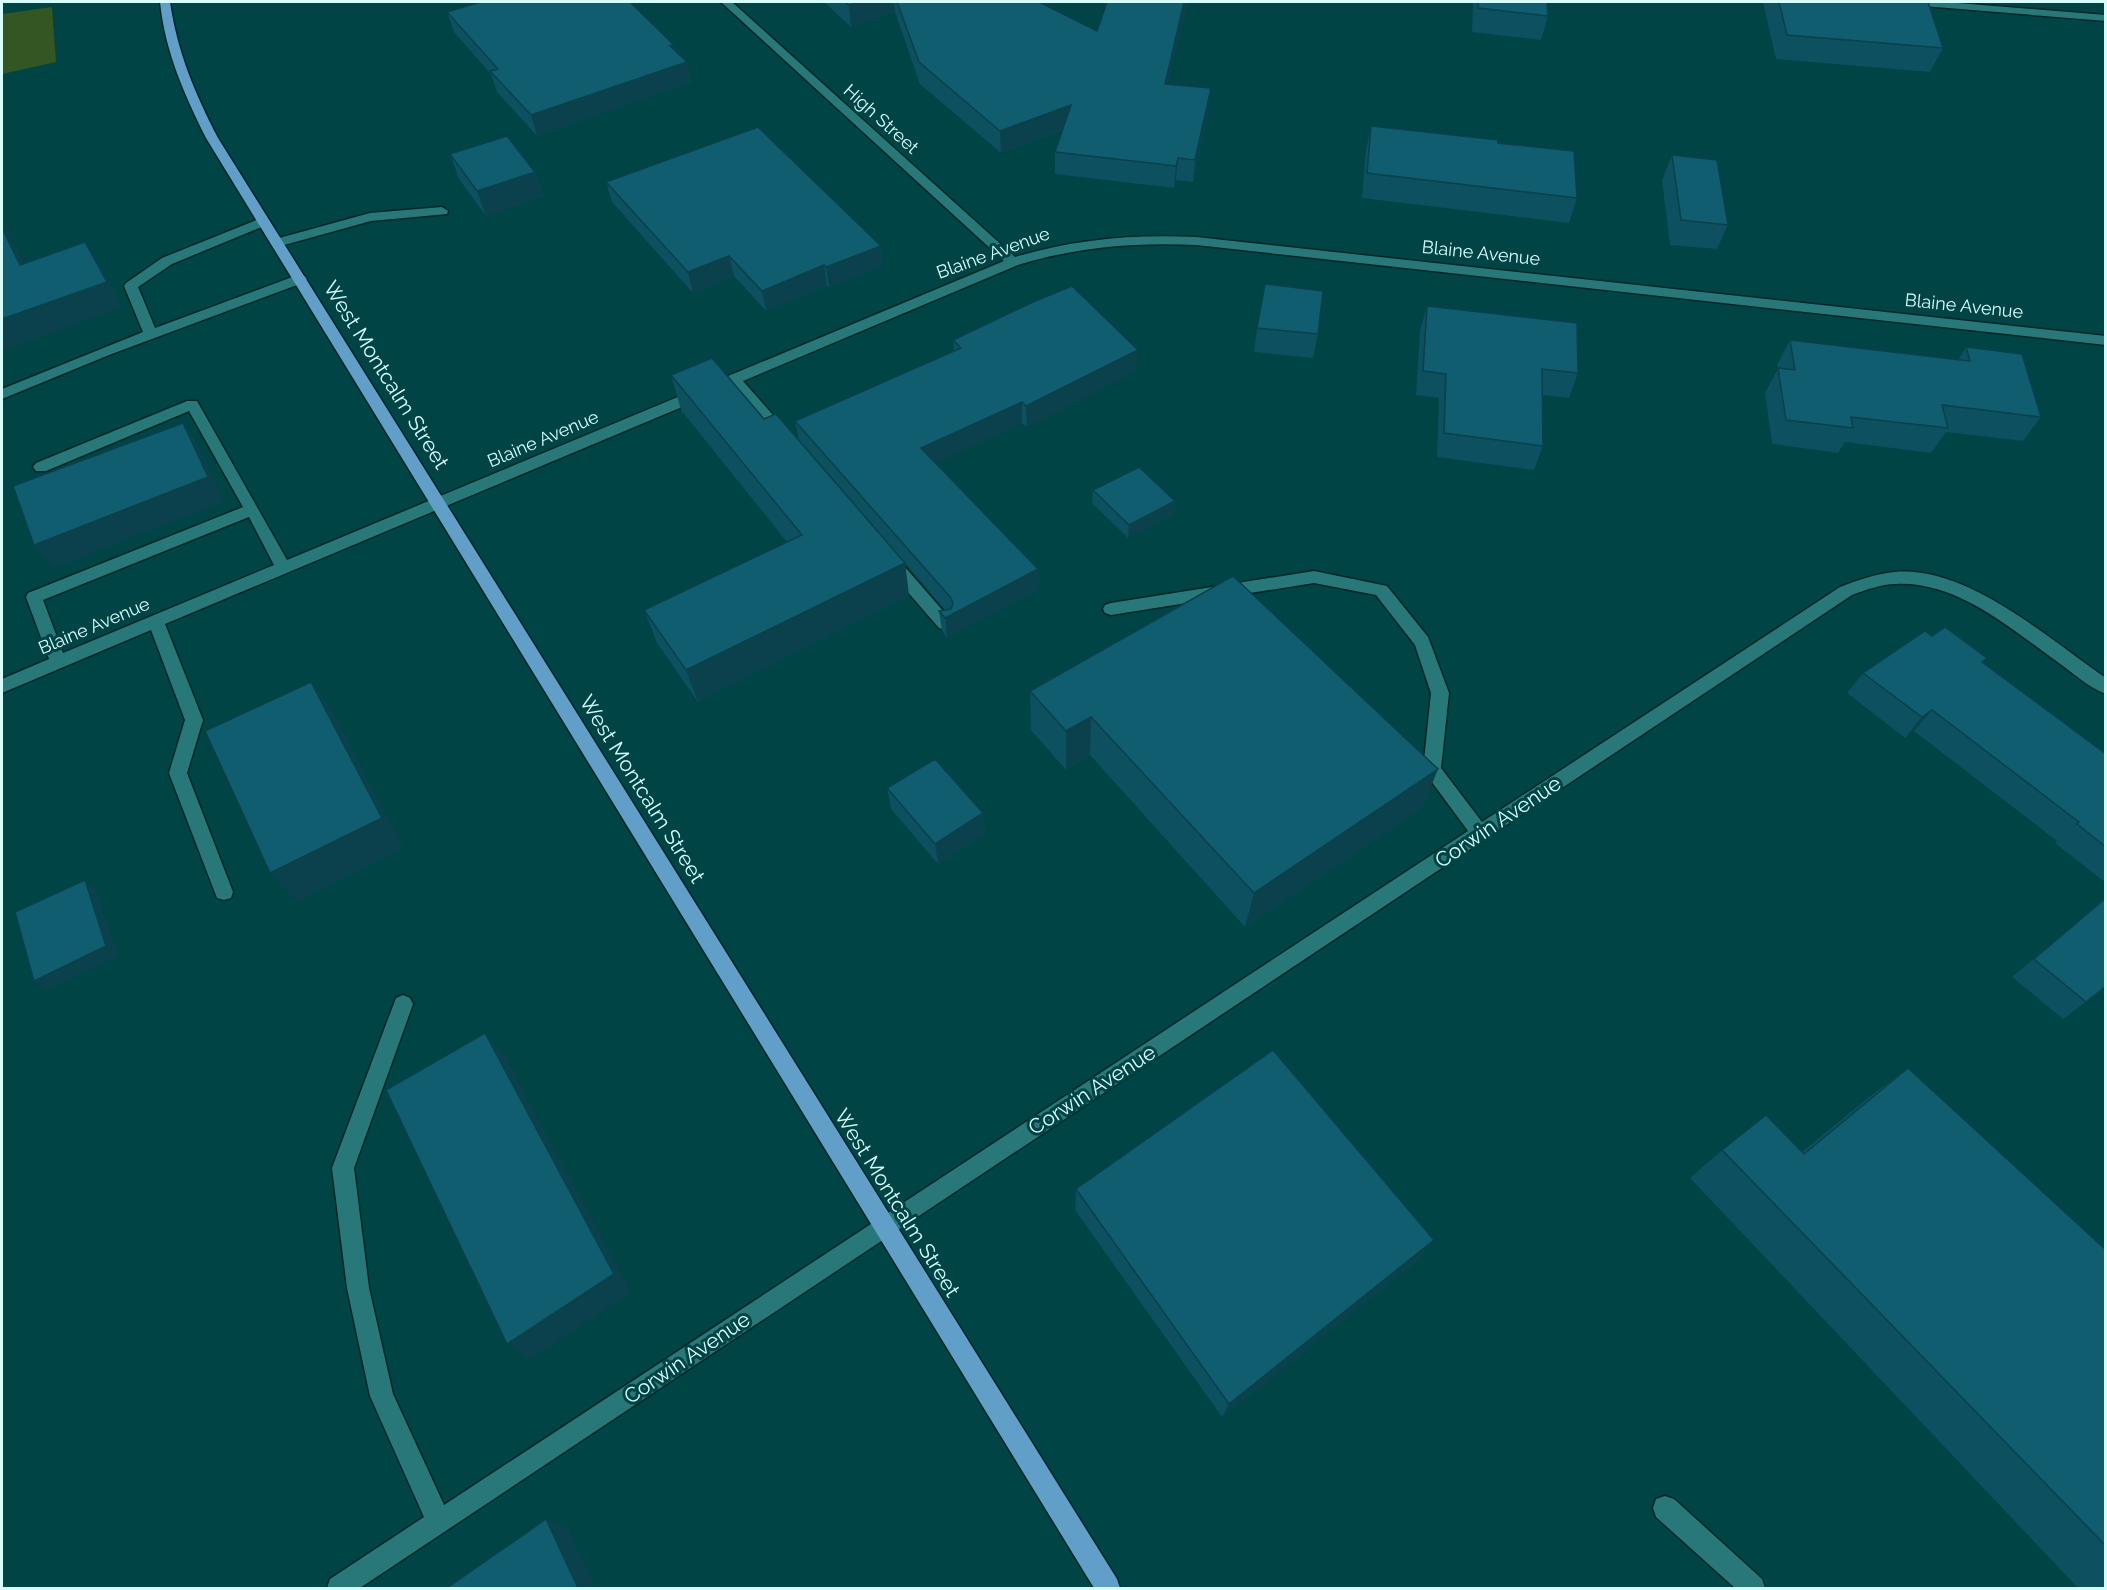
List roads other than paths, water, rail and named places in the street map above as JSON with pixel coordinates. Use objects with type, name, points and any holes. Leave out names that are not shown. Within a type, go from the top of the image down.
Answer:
[{"type":"main road","name":"West Montcalm Street","points":[[165,2],[172,45],[187,89],[212,138],[1108,1588]]},
{"type":"street","name":"High Street","points":[[726,2],[1013,262]]},
{"type":"street","points":[[1911,2],[2106,18]]},
{"type":"street","points":[[277,243],[370,217],[442,211]]},
{"type":"street","points":[[151,334],[131,286],[167,261],[264,221]]},
{"type":"street","name":"Blaine Avenue","points":[[2,686],[1013,262],[1041,253],[1104,241],[1186,240],[2106,341]]},
{"type":"street","points":[[2,394],[151,334],[300,279]]},
{"type":"street","points":[[734,380],[789,443]]},
{"type":"street","points":[[41,467],[192,404],[283,568]]},
{"type":"street","points":[[58,662],[34,597],[252,510]]},
{"type":"street","points":[[882,552],[945,624]]},
{"type":"street","points":[[1111,609],[1314,577],[1381,590],[1422,642],[1440,693],[1432,770],[1480,833]]},
{"type":"street","name":"Corwin Avenue","points":[[339,1588],[1846,591],[1876,579],[1902,577],[1939,582],[1961,590],[1990,606],[2106,687]]},
{"type":"street","points":[[156,622],[194,720],[178,773],[224,892]]},
{"type":"street","points":[[403,1004],[343,1168],[358,1288],[382,1396],[439,1522]]},
{"type":"street","points":[[1665,1508],[1752,1588]]}]
